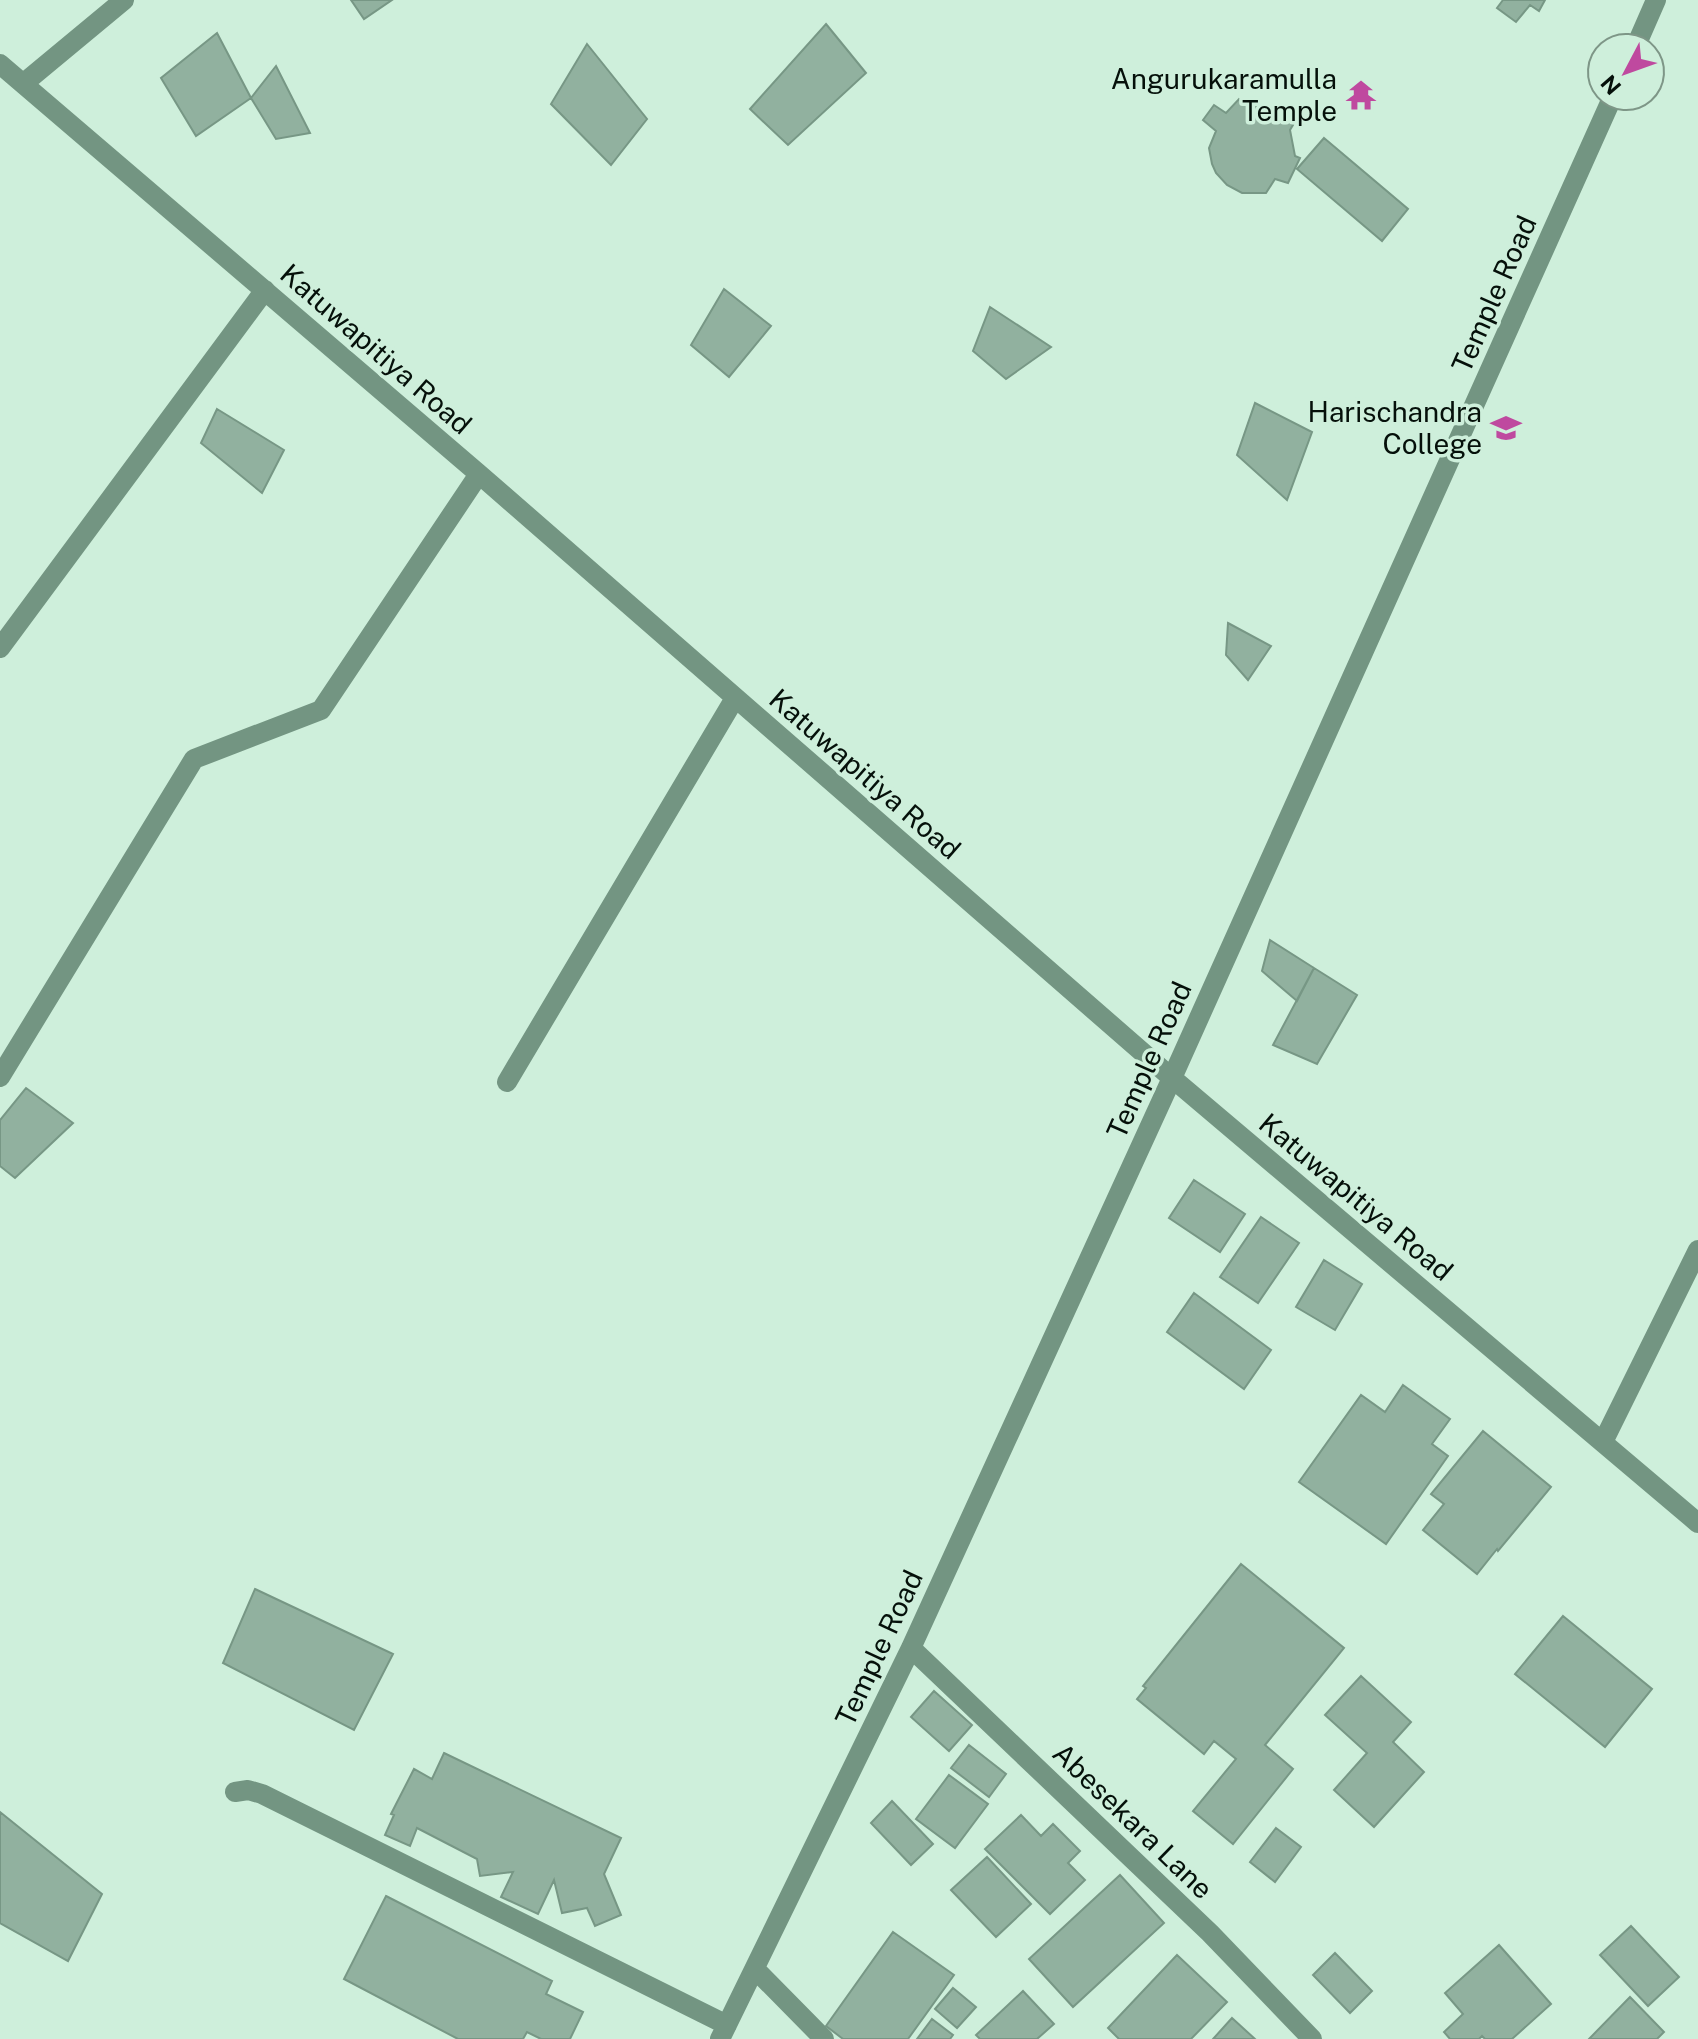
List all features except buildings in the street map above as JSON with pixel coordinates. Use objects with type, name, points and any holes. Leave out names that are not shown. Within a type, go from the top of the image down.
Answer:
[{"type":"street","points":[[24,83],[124,0]]},
{"type":"street","points":[[1642,32],[1656,0]]},
{"type":"street","name":"Katuwapitiya Road","points":[[0,64],[479,474],[1172,1078],[1698,1523]]},
{"type":"street","name":"Temple Road","points":[[723,2032],[911,1648],[1172,1078],[1606,112]]},
{"type":"street","points":[[0,648],[265,290]]},
{"type":"street","points":[[0,1077],[194,759],[321,710],[479,474]]},
{"type":"street","points":[[507,1082],[735,698]]},
{"type":"street","points":[[1603,1442],[1698,1250]]},
{"type":"street","name":"Abesekara Lane","points":[[911,1648],[1210,1933],[1312,2039]]},
{"type":"street","points":[[235,1792],[248,1790],[262,1794],[723,2032]]},
{"type":"street","points":[[755,1969],[824,2039]]},
{"type":"place","name":"Angurukaramulla Temple","points":[[1361,95]]},
{"type":"place","name":"Harischandra College","points":[[1506,428]]}]
